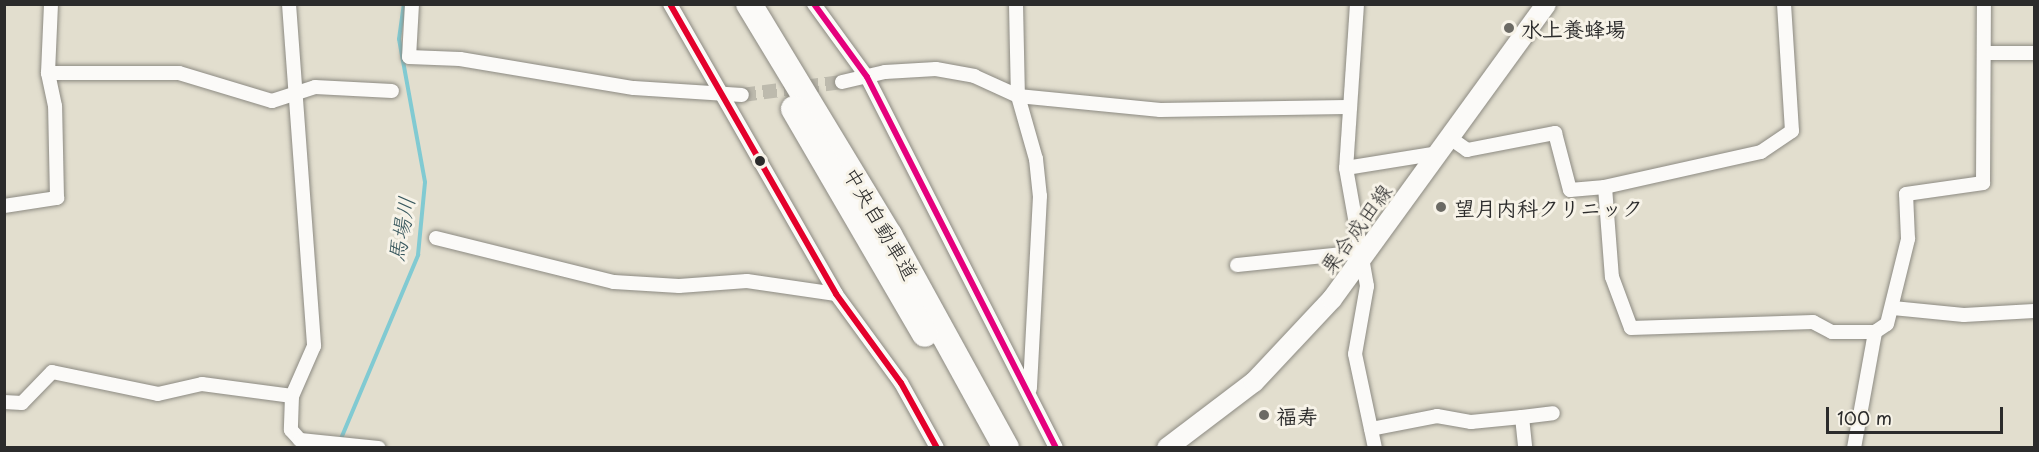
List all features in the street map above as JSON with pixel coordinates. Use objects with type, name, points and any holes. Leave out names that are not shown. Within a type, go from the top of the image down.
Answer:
[{"type":"highway","name":"中央自動車道","points":[[729,4],[876,248],[986,447]]},
{"type":"highway","name":"中央自動車道","points":[[749,4],[889,235],[1006,447]]},
{"type":"main road","name":"栗合成田線","points":[[1167,447],[1254,382],[1362,256],[1546,4]]},
{"type":"street","points":[[4,206],[57,198],[55,105],[48,73],[51,4]]},
{"type":"street","points":[[289,4],[314,346],[292,396],[291,430],[299,444],[348,442],[379,447]]},
{"type":"street","points":[[412,4],[409,57],[460,59],[634,88],[720,89],[742,94]]},
{"type":"street","points":[[670,4],[836,294],[901,383],[937,447]]},
{"type":"street","points":[[814,4],[867,77],[1030,392],[1056,447]]},
{"type":"street","points":[[1016,4],[1018,96],[1036,159],[1040,196],[1030,392]]},
{"type":"street","points":[[1357,4],[1357,58],[1346,107],[1346,168],[1367,286],[1355,354],[1375,447]]},
{"type":"street","points":[[1346,168],[1445,145],[1467,150],[1555,133],[1570,190],[1605,187],[1761,152],[1792,131],[1784,4]]},
{"type":"street","points":[[1605,187],[1612,277],[1631,328],[1813,322],[1832,332],[1875,332],[1887,324],[1893,308],[1908,239],[1906,194],[1983,183],[1987,53],[1984,4]]},
{"type":"street","points":[[1987,53],[2034,53]]},
{"type":"street","points":[[842,82],[936,69],[974,76],[1018,96],[1160,110],[1346,107]]},
{"type":"street","points":[[48,73],[179,73],[272,101],[294,90],[392,91]]},
{"type":"street","points":[[436,238],[614,282],[679,286],[747,281],[836,294]]},
{"type":"street","points":[[1237,265],[1362,256]]},
{"type":"street","points":[[1893,308],[1964,315],[2034,311]]},
{"type":"street","points":[[1854,447],[1875,332]]},
{"type":"street","points":[[4,402],[22,403],[52,372],[158,394],[202,384],[292,396]]},
{"type":"street","points":[[1371,429],[1437,416],[1471,422],[1553,413]]},
{"type":"street","points":[[1522,417],[1526,447]]},
{"type":"waterway","name":"馬場川","points":[[340,441],[418,255],[425,182],[399,39],[404,4]]},
{"type":"tunnel","points":[[742,95],[842,82]]},
{"type":"transit line","points":[[670,4],[836,294],[901,383],[937,448]]},
{"type":"transit line","points":[[814,4],[867,77],[1056,448]]},
{"type":"place","name":"水上養蜂場","points":[[1509,28]]},
{"type":"place","name":"望月内科クリニック","points":[[1441,207]]},
{"type":"place","name":"福寿","points":[[1264,415]]}]
